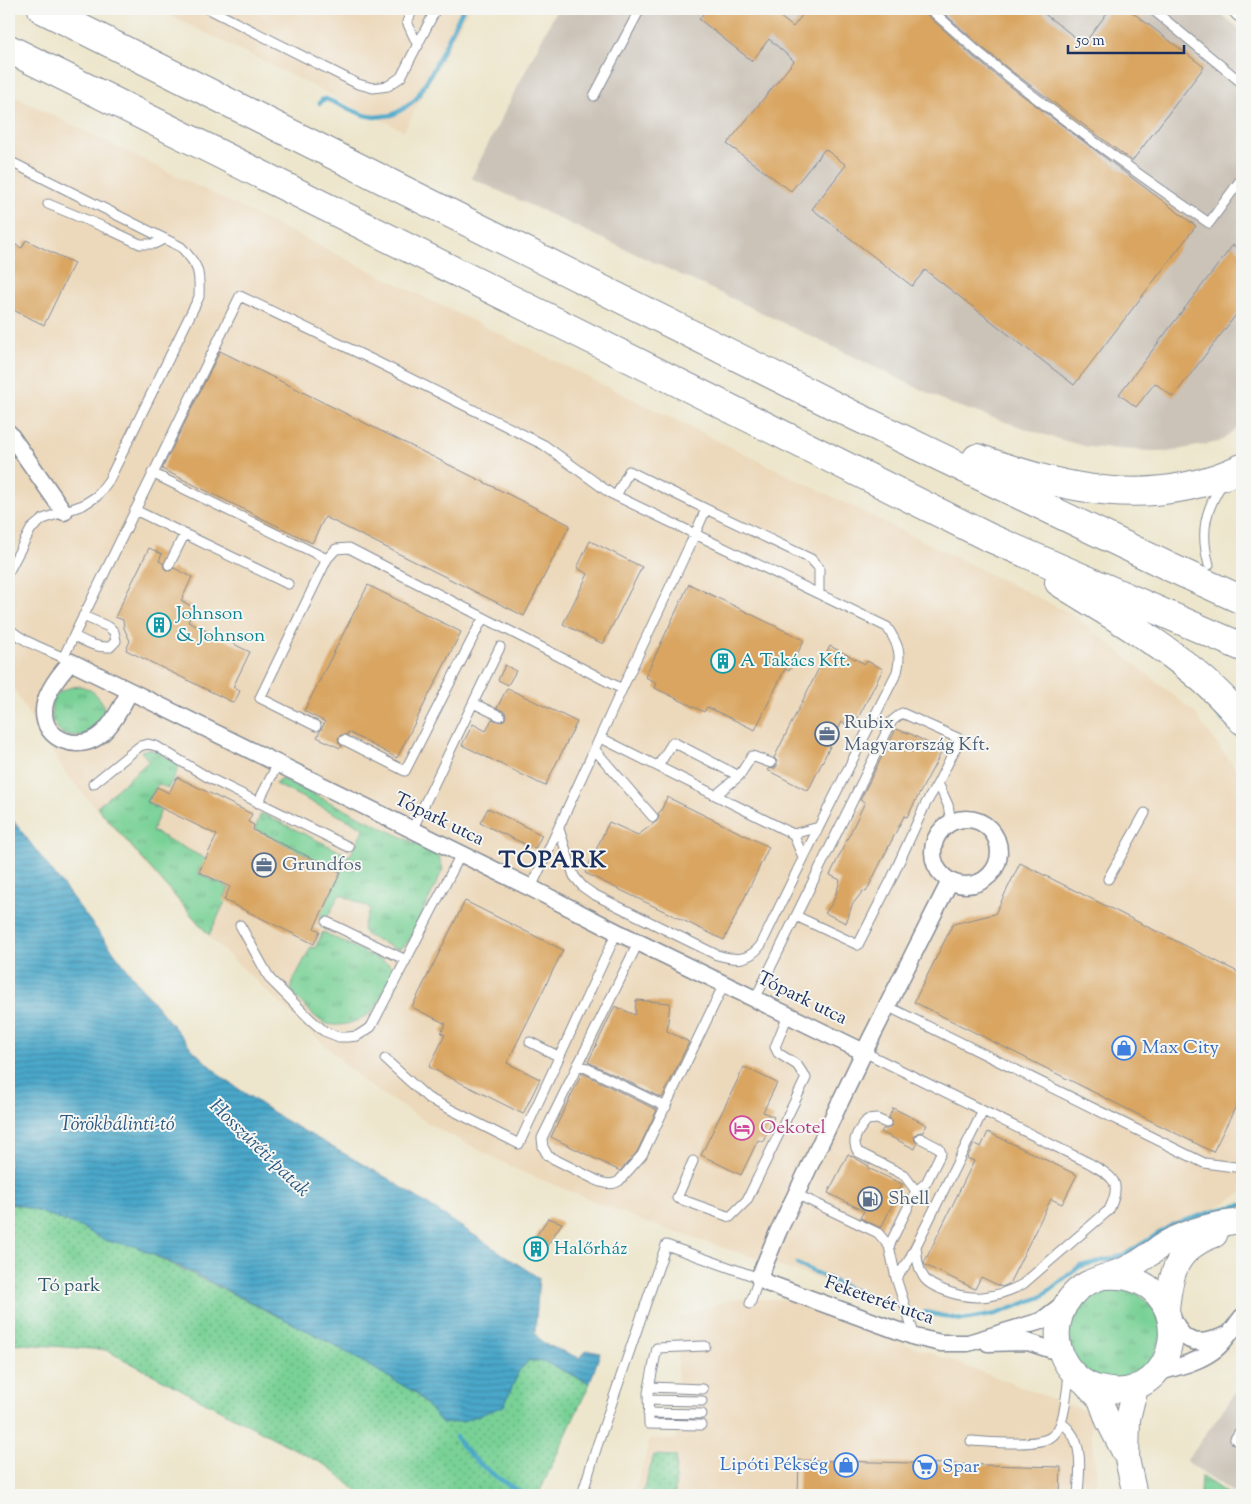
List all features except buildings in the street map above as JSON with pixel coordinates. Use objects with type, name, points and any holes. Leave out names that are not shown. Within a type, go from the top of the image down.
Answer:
[{"type":"highway","points":[[42,9],[853,415],[1174,570],[1242,600]]},
{"type":"highway","points":[[9,49],[988,537],[1242,647]]},
{"type":"highway","points":[[853,415],[1008,469],[1074,486],[1128,492],[1151,491],[1191,486],[1235,471]]},
{"type":"highway","points":[[988,537],[1159,646],[1215,691],[1242,720]]},
{"type":"main road","points":[[1127,1459],[1108,1421],[1100,1399],[1074,1374],[1064,1359],[1058,1342],[1058,1325],[1063,1309],[1076,1291],[1085,1285],[1132,1266],[1167,1242],[1186,1233],[1214,1224],[1242,1221]]},
{"type":"main road","points":[[1135,1495],[1127,1459],[1128,1418],[1132,1402],[1147,1380],[1163,1364],[1168,1354],[1172,1331],[1167,1309],[1170,1282],[1173,1274],[1186,1253],[1199,1242],[1242,1226]]},
{"type":"main road","points":[[1106,1277],[1116,1276],[1137,1280],[1154,1292],[1167,1309]]},
{"type":"main road","points":[[1084,1382],[1096,1388],[1124,1390],[1147,1380]]},
{"type":"street","points":[[9,433],[64,512]]},
{"type":"street","points":[[67,660],[50,690],[43,711],[50,730],[56,737],[66,742],[78,744],[90,742],[101,735],[130,691]]},
{"type":"street","name":"Tópark utca","points":[[67,660],[531,888],[638,943],[864,1052]]},
{"type":"street","points":[[965,818],[980,821],[992,830],[999,847],[997,865],[985,879],[968,885],[950,882],[939,872],[933,858],[933,844],[940,831],[951,822],[965,818]]},
{"type":"street","points":[[759,1278],[796,1194],[864,1052],[950,882]]},
{"type":"street","name":"Feketerét utca","points":[[759,1278],[767,1283],[914,1337],[941,1343],[968,1343],[1041,1321],[1068,1300]]},
{"type":"street","points":[[1167,1309],[1182,1334],[1190,1340],[1211,1341],[1228,1334]]},
{"type":"street","points":[[1147,1380],[1209,1354],[1218,1347],[1242,1317]]},
{"type":"street","points":[[968,1343],[1028,1342],[1064,1359]]},
{"type":"lane","points":[[209,9],[358,84],[373,88],[388,86],[401,77],[436,9]]},
{"type":"lane","points":[[413,9],[407,22],[418,46]]},
{"type":"lane","points":[[594,96],[640,9]]},
{"type":"lane","points":[[930,9],[978,52],[1056,113],[1125,165],[1209,223],[1242,178]]},
{"type":"lane","points":[[1152,9],[1242,83]]},
{"type":"lane","points":[[9,160],[181,247],[194,261],[200,277],[200,296],[109,480],[97,496],[83,505],[43,519],[31,529],[9,571]]},
{"type":"lane","points":[[48,204],[140,244],[154,244],[164,239]]},
{"type":"lane","points":[[9,629],[18,637],[37,648],[67,660],[74,636],[83,616],[240,296],[544,445],[616,496],[887,627],[894,638],[899,650],[900,660],[897,672],[756,952],[738,959],[717,955],[593,894],[583,887],[572,870],[559,829]]},
{"type":"lane","points":[[616,496],[629,471],[811,559],[819,568],[819,594]]},
{"type":"lane","points":[[1209,565],[1204,540],[1206,518],[1210,505],[1235,471]]},
{"type":"lane","points":[[152,473],[327,559]]},
{"type":"lane","points":[[531,888],[706,509]]},
{"type":"lane","points":[[135,510],[288,584]]},
{"type":"lane","points":[[169,565],[184,535]]},
{"type":"lane","points":[[316,726],[260,698],[327,559],[336,549],[349,548],[622,689]]},
{"type":"lane","points":[[74,636],[103,648],[110,647],[116,641],[114,632],[109,627],[83,616]]},
{"type":"lane","points":[[344,740],[405,771],[483,618]]},
{"type":"lane","points":[[412,830],[500,647]]},
{"type":"lane","points":[[473,703],[500,716]]},
{"type":"lane","points":[[755,998],[892,722],[902,713],[960,739],[925,806],[891,880],[858,945],[796,916]]},
{"type":"lane","points":[[601,738],[793,834],[803,857]]},
{"type":"lane","points":[[658,766],[673,742],[738,776]]},
{"type":"lane","points":[[93,784],[140,746],[148,744],[156,746],[209,778],[349,847]]},
{"type":"lane","points":[[595,750],[653,817]]},
{"type":"lane","points":[[716,795],[738,776],[752,756],[771,763]]},
{"type":"lane","points":[[258,803],[278,763]]},
{"type":"lane","points":[[938,783],[948,806],[951,822]]},
{"type":"lane","points":[[1108,879],[1145,814]]},
{"type":"lane","points":[[793,834],[819,827]]},
{"type":"lane","points":[[240,925],[270,979],[311,1020],[324,1031],[339,1036],[357,1036],[370,1028],[461,854]]},
{"type":"lane","points":[[327,922],[406,960]]},
{"type":"lane","points":[[385,1058],[428,1098],[518,1144],[616,932]]},
{"type":"lane","points":[[638,943],[542,1138],[543,1147],[548,1156],[600,1182],[608,1184],[620,1180],[642,1155],[724,984]]},
{"type":"lane","points":[[887,1006],[1204,1164],[1235,1167]]},
{"type":"lane","points":[[693,1161],[677,1198],[730,1217],[747,1200],[806,1078],[797,1065],[778,1053],[775,1047],[788,1015]]},
{"type":"lane","points":[[530,1042],[558,1056]]},
{"type":"lane","points":[[864,1052],[1089,1163],[1112,1178],[1117,1188],[1110,1210],[1022,1284],[1008,1292],[994,1296],[963,1296],[949,1292],[926,1281],[920,1272],[916,1246]]},
{"type":"lane","points":[[578,1064],[666,1107]]},
{"type":"lane","points":[[896,1278],[906,1267],[983,1111]]},
{"type":"lane","points":[[886,1123],[877,1119],[867,1120],[854,1139],[854,1146],[858,1152],[904,1175],[916,1191]]},
{"type":"lane","points":[[889,1246],[916,1191],[926,1183],[941,1153],[939,1148],[920,1138]]},
{"type":"lane","points":[[796,1194],[878,1233],[889,1246],[896,1278],[914,1337]]},
{"type":"lane","points":[[582,1495],[666,1245],[759,1278],[750,1304]]},
{"type":"lane","points":[[701,1425],[649,1424],[648,1400],[657,1348],[704,1346]]},
{"type":"lane","points":[[971,1441],[1028,1443],[1053,1436],[1062,1423],[1069,1383],[1064,1359]]},
{"type":"lane","points":[[649,1387],[703,1389]]},
{"type":"lane","points":[[648,1400],[702,1402]]},
{"type":"lane","points":[[648,1413],[702,1414]]},
{"type":"lane","points":[[1062,1423],[1071,1432],[1077,1445],[1079,1466],[1078,1495]]},
{"type":"lane","points":[[1242,1428],[1235,1440],[1242,1445]]},
{"type":"shaded area","points":[[157,9],[469,9],[404,131]]},
{"type":"shaded area","points":[[557,9],[1215,9],[1242,31],[1242,424],[1219,442],[1167,452],[1088,447],[1051,437],[951,404],[746,305],[471,178]]},
{"type":"shaded area","points":[[9,94],[1074,615],[1194,712],[1242,778],[1242,1193],[1123,1258],[1081,1263],[1037,1296],[992,1312],[941,1314],[889,1302],[644,1222],[516,1169],[438,1129],[366,1084],[209,937],[66,774],[9,681]]},
{"type":"shaded area","points":[[732,1299],[785,1299],[1089,1412],[1099,1495],[634,1495],[650,1439],[676,1439],[679,1317]]},
{"type":"shaded area","points":[[1242,1384],[1242,1495],[1237,1495],[1186,1461]]},
{"type":"green space","points":[[80,686],[96,694],[100,699],[104,709],[102,721],[89,736],[63,735],[52,721],[52,703],[59,693]]},
{"type":"green space","points":[[148,749],[158,752],[180,766],[168,788],[158,784],[147,802],[161,810],[152,831],[206,859],[198,873],[229,888],[223,900],[225,902],[209,935],[97,807],[149,761],[141,751]]},
{"type":"green space","points":[[282,779],[437,854],[443,869],[409,941],[404,946],[394,948],[366,935],[363,926],[371,909],[340,894],[328,916],[319,917],[341,872],[255,829],[261,813],[350,856],[364,828],[275,784],[278,780]]},
{"type":"green space","points":[[323,932],[389,964],[393,970],[374,1009],[364,1017],[351,1023],[330,1025],[324,1023],[293,994],[291,989],[292,983],[311,947],[315,948]]},
{"type":"green space","name":"Tó park","points":[[9,1204],[23,1206],[135,1246],[322,1338],[416,1393],[443,1424],[519,1371],[529,1360],[545,1362],[590,1383],[538,1495],[361,1495],[329,1467],[106,1350],[9,1343]]},
{"type":"green space","points":[[1109,1287],[1125,1288],[1140,1295],[1152,1306],[1159,1320],[1162,1336],[1149,1366],[1122,1381],[1093,1376],[1072,1356],[1068,1327],[1072,1312],[1081,1300],[1094,1292]]},
{"type":"green space","points":[[654,1455],[676,1456],[675,1495],[642,1495]]},
{"type":"green space","points":[[1201,1476],[1229,1495],[1200,1495]]},
{"type":"water","name":"Törökbálinti-tó","points":[[9,815],[140,986],[193,1050],[223,1078],[281,1118],[389,1179],[539,1278],[535,1333],[542,1343],[580,1358],[587,1350],[600,1353],[590,1383],[545,1362],[529,1360],[519,1371],[504,1406],[463,1421],[443,1424],[416,1393],[322,1338],[135,1246],[107,1241],[78,1226],[23,1206],[9,1203]]},
{"type":"waterway","points":[[320,103],[326,99],[364,115],[374,117],[392,115],[403,109],[416,99],[433,70],[463,9]]},
{"type":"waterway","points":[[1209,703],[1224,721]]},
{"type":"waterway","points":[[1230,727],[1242,740]]},
{"type":"waterway","points":[[925,1312],[962,1320],[996,1314],[1041,1297],[1080,1266],[1123,1256],[1174,1224],[1242,1205]]},
{"type":"waterway","points":[[797,1264],[846,1287],[887,1303]]},
{"type":"waterway","name":"Hosszúréti-patak","points":[[456,1437],[478,1462],[525,1495]]},
{"type":"place","name":"Johnson & Johnson","points":[[159,625]]},
{"type":"place","name":"A Takács Kft.","points":[[723,661]]},
{"type":"place","name":"Rubix Magyarország Kft.","points":[[827,734]]},
{"type":"place","name":"Grundfos","points":[[264,865]]},
{"type":"place","name":"Max City","points":[[1124,1048]]},
{"type":"place","name":"Oekotel","points":[[742,1128]]},
{"type":"place","name":"Shell","points":[[870,1199]]},
{"type":"place","name":"Halőrház","points":[[536,1249]]},
{"type":"place","name":"Lipóti Pékség","points":[[846,1465]]},
{"type":"place","name":"Spar","points":[[925,1467]]},
{"type":"district","name":"TÓPARK","points":[[553,861]]}]
